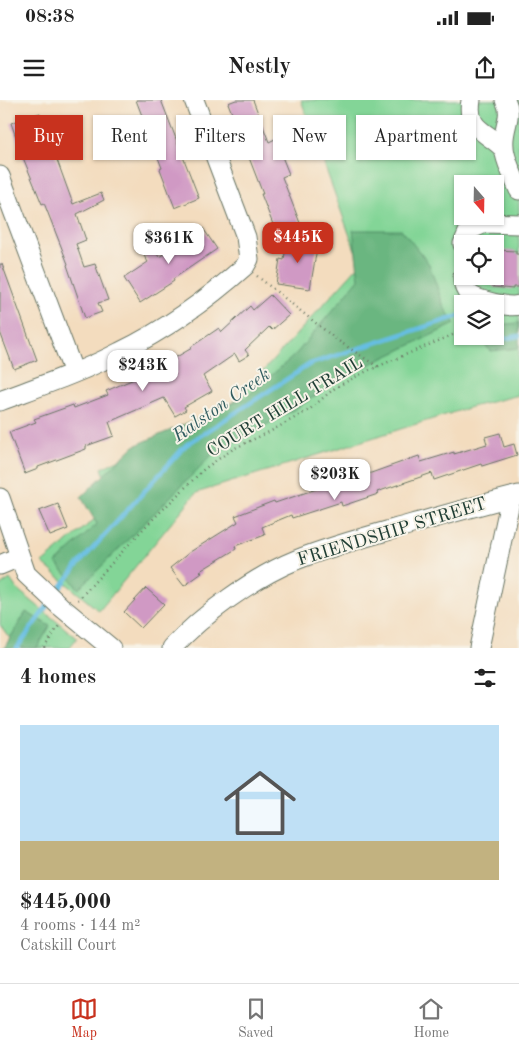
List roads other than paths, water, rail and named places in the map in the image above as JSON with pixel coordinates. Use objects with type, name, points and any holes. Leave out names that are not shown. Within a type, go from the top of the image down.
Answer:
[{"type":"street","points":[[0,401],[74,373],[119,353],[154,334],[245,266],[249,259],[246,237],[194,100]]},
{"type":"street","points":[[470,100],[471,120],[480,130],[495,139],[503,148],[519,190]]},
{"type":"street","points":[[503,148],[509,115],[508,106],[504,100]]},
{"type":"street","points":[[0,176],[74,373]]},
{"type":"street","points":[[467,235],[469,230],[485,223],[519,224]]},
{"type":"street","points":[[464,285],[469,294],[487,302],[514,307],[519,305]]},
{"type":"street","points":[[479,648],[515,496]]},
{"type":"street","name":"FRIENDSHIP STREET","points":[[172,648],[183,636],[214,610],[249,586],[296,560],[352,541],[515,496]]},
{"type":"street","points":[[0,498],[26,574],[64,609],[112,648]]},
{"type":"street","points":[[0,565],[19,557]]},
{"type":"waterway","name":"Ralston Creek","points":[[54,596],[77,566],[186,445],[310,364],[454,318]]},
{"type":"waterway","name":"Ralston Creek","points":[[504,339],[519,336]]},
{"type":"waterway","name":"Ralston Creek","points":[[17,648],[50,602]]}]
